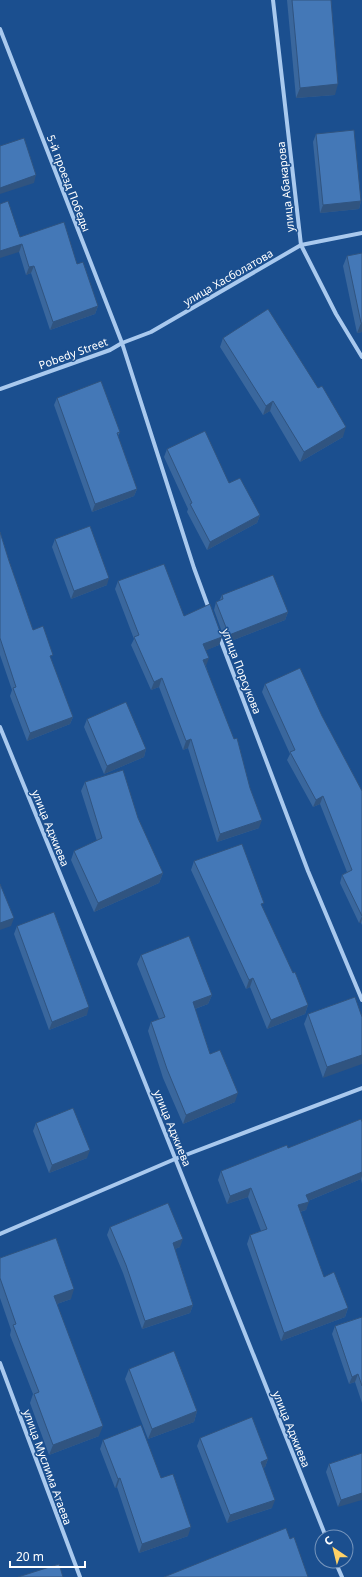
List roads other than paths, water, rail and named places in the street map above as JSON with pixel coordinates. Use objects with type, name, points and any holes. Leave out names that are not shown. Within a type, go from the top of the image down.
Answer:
[{"type":"street","name":"улица Абакарова","points":[[273,0],[301,245],[336,314],[362,357]]},
{"type":"street","name":"5-й проезд Победы","points":[[0,29],[122,343]]},
{"type":"street","name":"улица Хасболатова","points":[[151,332],[301,245],[362,233]]},
{"type":"street","name":"Pobedy Street","points":[[0,389],[110,350],[122,343],[151,332]]},
{"type":"street","points":[[122,343],[194,568],[210,612]]},
{"type":"street","name":"улица Порсукова","points":[[219,634],[308,871],[362,1000]]},
{"type":"street","name":"улица Аджиева","points":[[0,727],[323,1529]]},
{"type":"street","points":[[0,1234],[175,1159],[362,1088]]},
{"type":"street","name":"улица Муслима Атаева","points":[[0,1363],[80,1577]]}]
